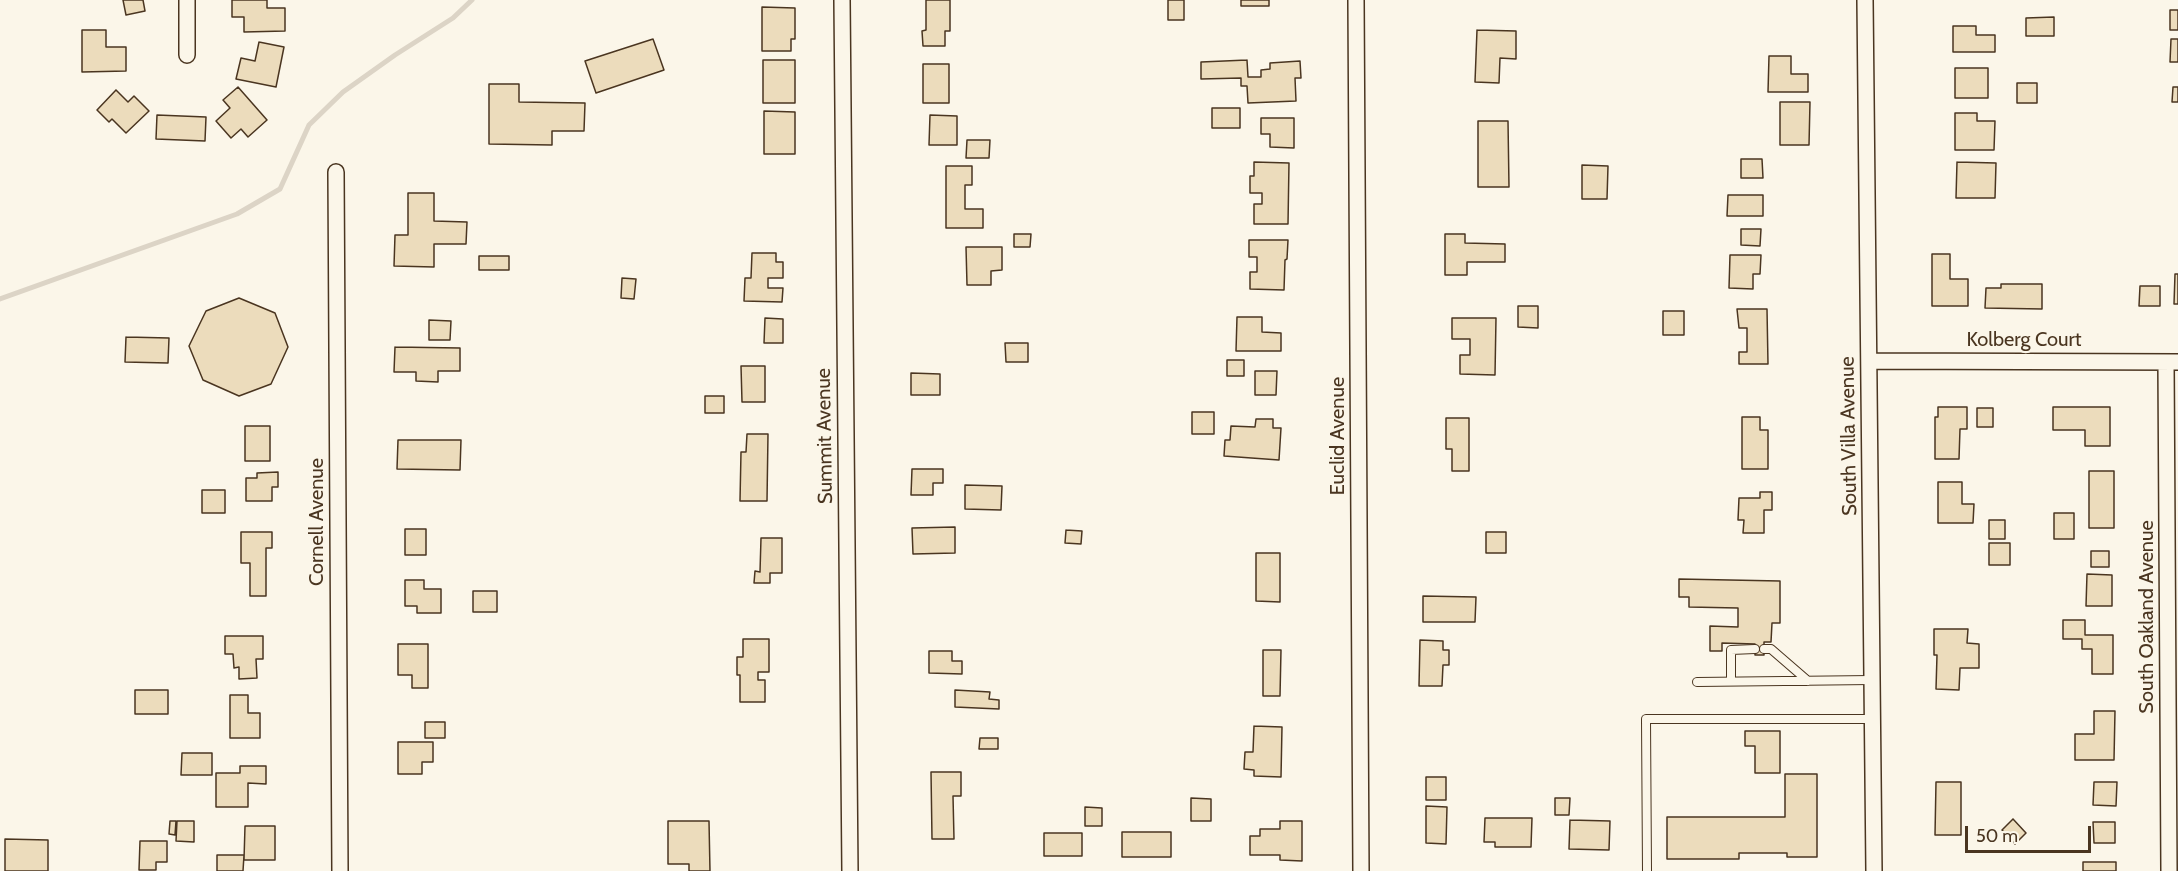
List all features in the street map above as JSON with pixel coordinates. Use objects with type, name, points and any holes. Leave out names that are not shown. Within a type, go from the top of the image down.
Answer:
[{"type":"street","points":[[187,0],[187,55]]},
{"type":"street","name":"Summit Avenue","points":[[842,0],[850,871]]},
{"type":"street","name":"Euclid Avenue","points":[[1356,0],[1361,871]]},
{"type":"street","name":"South Villa Avenue","points":[[1865,0],[1874,871]]},
{"type":"street","name":"Cornell Avenue","points":[[336,172],[340,871]]},
{"type":"street","name":"Kolberg Court","points":[[1869,361],[2172,362]]},
{"type":"street","name":"South Oakland Avenue","points":[[2169,871],[2172,362]]},
{"type":"lane","points":[[1731,681],[1731,650],[1772,649],[1808,681]]},
{"type":"lane","points":[[1697,682],[1872,681]]},
{"type":"lane","points":[[1647,871],[1646,719],[1872,719]]},
{"type":"building","points":[[123,0],[143,0],[145,11],[126,15]]},
{"type":"building","points":[[232,0],[267,0],[267,8],[285,8],[285,31],[244,32],[244,17],[232,17]]},
{"type":"building","points":[[926,0],[950,0],[950,31],[945,31],[945,46],[923,46],[922,31],[926,30]]},
{"type":"building","points":[[1168,0],[1184,0],[1184,20],[1168,20]]},
{"type":"building","points":[[1241,0],[1269,0],[1269,6],[1241,6]]},
{"type":"building","points":[[762,7],[795,8],[795,39],[791,39],[791,51],[762,51]]},
{"type":"building","points":[[2170,10],[2178,10],[2178,30],[2170,30]]},
{"type":"building","points":[[2054,17],[2054,36],[2026,36],[2026,18]]},
{"type":"building","points":[[1953,26],[1976,26],[1976,35],[1995,35],[1995,52],[1953,52]]},
{"type":"building","points":[[82,30],[106,30],[106,47],[126,47],[126,71],[82,72]]},
{"type":"building","points":[[1477,30],[1516,31],[1516,59],[1500,58],[1499,83],[1475,82]]},
{"type":"building","points":[[653,39],[664,70],[596,93],[585,61]]},
{"type":"building","points":[[2171,39],[2178,39],[2178,62],[2170,62]]},
{"type":"building","points":[[259,42],[284,47],[276,87],[236,79],[241,58],[255,61]]},
{"type":"building","points":[[1769,56],[1791,56],[1791,74],[1808,74],[1808,92],[1768,92]]},
{"type":"building","points":[[763,60],[795,60],[795,103],[763,103]]},
{"type":"building","points":[[1247,60],[1248,77],[1261,77],[1261,70],[1270,69],[1270,63],[1300,61],[1301,78],[1295,78],[1296,101],[1248,103],[1247,86],[1241,86],[1241,78],[1201,79],[1201,62]]},
{"type":"building","points":[[923,64],[949,64],[949,103],[923,103]]},
{"type":"building","points":[[1955,68],[1988,68],[1988,98],[1955,98]]},
{"type":"building","points":[[2017,83],[2037,83],[2037,103],[2017,103]]},
{"type":"building","points":[[489,84],[519,84],[519,102],[585,103],[584,131],[552,131],[552,145],[489,144]]},
{"type":"building","points":[[238,87],[267,120],[248,137],[241,129],[231,138],[216,121],[230,108],[223,100]]},
{"type":"building","points":[[2173,87],[2178,87],[2178,102],[2172,102]]},
{"type":"building","points":[[116,90],[128,102],[134,96],[149,111],[126,133],[112,119],[109,122],[97,110]]},
{"type":"building","points":[[1780,102],[1810,102],[1809,145],[1780,145]]},
{"type":"building","points":[[1212,108],[1240,108],[1240,128],[1212,128]]},
{"type":"building","points":[[764,111],[795,112],[795,154],[764,154]]},
{"type":"building","points":[[1955,113],[1977,113],[1977,121],[1995,121],[1994,150],[1955,150]]},
{"type":"building","points":[[157,115],[206,117],[205,141],[156,139]]},
{"type":"building","points":[[930,115],[957,116],[957,145],[929,145]]},
{"type":"building","points":[[1261,118],[1294,118],[1294,148],[1270,147],[1270,134],[1261,134]]},
{"type":"building","points":[[1478,121],[1508,121],[1509,187],[1478,187]]},
{"type":"building","points":[[967,140],[990,140],[989,158],[966,158]]},
{"type":"building","points":[[1741,159],[1762,159],[1763,178],[1741,178]]},
{"type":"building","points":[[1254,162],[1289,163],[1288,224],[1254,224],[1254,204],[1262,204],[1262,193],[1250,193],[1250,176],[1254,176]]},
{"type":"building","points":[[1957,162],[1996,163],[1995,198],[1956,198]]},
{"type":"building","points":[[1582,165],[1608,166],[1607,199],[1582,199]]},
{"type":"building","points":[[946,166],[972,166],[972,185],[965,185],[965,209],[983,209],[983,228],[946,228]]},
{"type":"building","points":[[408,193],[434,193],[434,221],[467,222],[466,244],[434,244],[434,267],[394,266],[395,235],[408,235]]},
{"type":"building","points":[[1728,195],[1763,195],[1763,216],[1727,216]]},
{"type":"building","points":[[1741,229],[1761,229],[1760,246],[1741,245]]},
{"type":"building","points":[[1014,234],[1031,234],[1030,247],[1014,247]]},
{"type":"building","points":[[1445,234],[1465,234],[1465,243],[1505,244],[1505,262],[1467,262],[1467,275],[1445,275]]},
{"type":"building","points":[[1249,240],[1288,240],[1284,290],[1250,289],[1250,272],[1257,272],[1257,257],[1249,257]]},
{"type":"building","points":[[966,247],[1002,247],[1002,270],[991,271],[991,285],[967,285]]},
{"type":"building","points":[[752,253],[776,253],[776,262],[783,262],[783,278],[768,278],[768,288],[783,288],[782,302],[744,301],[745,278],[751,278]]},
{"type":"building","points":[[1932,254],[1950,254],[1950,279],[1968,279],[1968,306],[1932,306]]},
{"type":"building","points":[[1730,255],[1761,255],[1760,274],[1753,274],[1753,289],[1729,288]]},
{"type":"building","points":[[479,256],[509,256],[509,270],[479,270]]},
{"type":"building","points":[[2175,274],[2178,274],[2178,304],[2174,304]]},
{"type":"building","points":[[622,278],[636,279],[634,299],[621,298]]},
{"type":"building","points":[[2001,284],[2042,284],[2042,309],[1985,308],[1986,288],[2001,288]]},
{"type":"building","points":[[2140,286],[2160,286],[2160,306],[2139,306]]},
{"type":"building","points":[[239,298],[275,313],[288,347],[271,384],[239,396],[203,380],[189,346],[206,311]]},
{"type":"building","points":[[1518,306],[1538,306],[1538,328],[1518,327]]},
{"type":"building","points":[[1737,309],[1767,309],[1768,364],[1739,364],[1739,352],[1747,352],[1747,328],[1739,328]]},
{"type":"building","points":[[1663,311],[1684,311],[1684,335],[1663,335]]},
{"type":"building","points":[[1237,317],[1262,317],[1262,332],[1281,333],[1281,351],[1236,351]]},
{"type":"building","points":[[765,318],[783,319],[783,343],[764,343]]},
{"type":"building","points":[[1452,318],[1496,318],[1495,375],[1460,374],[1460,355],[1470,355],[1470,339],[1452,339]]},
{"type":"building","points":[[429,320],[451,321],[450,340],[429,340]]},
{"type":"building","points":[[126,337],[169,338],[168,363],[125,362]]},
{"type":"building","points":[[1005,343],[1028,343],[1028,362],[1006,362]]},
{"type":"building","points":[[395,347],[460,348],[460,371],[438,371],[438,382],[416,381],[416,372],[394,372]]},
{"type":"building","points":[[1227,360],[1244,360],[1244,376],[1227,376]]},
{"type":"building","points":[[741,366],[765,366],[765,402],[742,402]]},
{"type":"building","points":[[1255,371],[1277,371],[1276,395],[1255,395]]},
{"type":"building","points":[[911,373],[940,374],[940,395],[911,395]]},
{"type":"building","points":[[705,396],[724,396],[724,413],[705,413]]},
{"type":"building","points":[[1938,407],[1967,407],[1967,429],[1960,429],[1959,459],[1935,459],[1935,417],[1938,417]]},
{"type":"building","points":[[2053,407],[2110,407],[2110,446],[2085,446],[2085,430],[2053,430]]},
{"type":"building","points":[[1977,408],[1993,408],[1993,427],[1977,427]]},
{"type":"building","points":[[1192,412],[1214,412],[1214,434],[1192,434]]},
{"type":"building","points":[[1742,417],[1760,417],[1760,430],[1768,430],[1768,469],[1742,469]]},
{"type":"building","points":[[1446,418],[1469,418],[1469,471],[1452,471],[1452,449],[1446,449]]},
{"type":"building","points":[[1256,419],[1273,419],[1273,428],[1281,428],[1279,460],[1224,456],[1225,440],[1230,440],[1231,426],[1255,427]]},
{"type":"building","points":[[245,426],[270,426],[270,461],[245,461]]},
{"type":"building","points":[[747,434],[768,434],[767,501],[740,501],[741,452],[746,452]]},
{"type":"building","points":[[398,440],[461,440],[460,470],[397,469]]},
{"type":"building","points":[[912,469],[943,469],[943,483],[933,483],[933,495],[911,495]]},
{"type":"building","points":[[2089,471],[2114,471],[2114,528],[2089,528]]},
{"type":"building","points":[[278,472],[278,487],[272,487],[272,501],[246,501],[246,478],[257,478],[257,473]]},
{"type":"building","points":[[1938,482],[1962,482],[1962,504],[1974,504],[1973,523],[1938,523]]},
{"type":"building","points":[[965,485],[1002,486],[1001,510],[965,509]]},
{"type":"building","points":[[202,490],[225,490],[225,513],[202,513]]},
{"type":"building","points":[[1760,492],[1772,492],[1772,510],[1764,510],[1764,533],[1743,533],[1744,520],[1738,520],[1739,498],[1760,498]]},
{"type":"building","points":[[2054,513],[2074,513],[2074,539],[2054,539]]},
{"type":"building","points":[[1989,520],[2005,520],[2005,539],[1989,539]]},
{"type":"building","points":[[955,527],[955,553],[913,554],[912,528]]},
{"type":"building","points":[[405,529],[426,529],[426,555],[405,555]]},
{"type":"building","points":[[1066,530],[1082,531],[1081,544],[1065,543]]},
{"type":"building","points":[[241,532],[272,532],[272,548],[266,548],[266,596],[250,596],[250,563],[241,563]]},
{"type":"building","points":[[1486,532],[1506,532],[1506,553],[1486,553]]},
{"type":"building","points":[[761,538],[782,538],[782,573],[770,573],[770,583],[754,583],[755,571],[760,572]]},
{"type":"building","points":[[1989,543],[2010,543],[2010,565],[1989,565]]},
{"type":"building","points":[[2091,551],[2109,551],[2109,567],[2091,567]]},
{"type":"building","points":[[1256,553],[1280,553],[1280,602],[1256,601]]},
{"type":"building","points":[[2087,574],[2112,575],[2112,606],[2086,606]]},
{"type":"building","points":[[1679,579],[1780,581],[1780,623],[1772,623],[1771,642],[1764,642],[1764,655],[1755,655],[1755,644],[1722,643],[1722,651],[1710,651],[1710,626],[1738,627],[1738,608],[1689,607],[1689,597],[1679,597]]},
{"type":"building","points":[[405,580],[424,580],[424,589],[441,589],[441,613],[417,613],[417,606],[405,606]]},
{"type":"building","points":[[473,591],[497,591],[497,612],[473,612]]},
{"type":"building","points":[[1423,596],[1476,597],[1475,622],[1423,622]]},
{"type":"building","points":[[2063,620],[2085,620],[2085,635],[2113,635],[2113,674],[2092,674],[2092,649],[2082,649],[2082,639],[2063,639]]},
{"type":"building","points":[[1934,629],[1968,629],[1967,643],[1979,644],[1979,668],[1960,668],[1959,690],[1936,689],[1937,655],[1934,655]]},
{"type":"building","points":[[225,636],[263,636],[263,659],[256,659],[257,678],[239,679],[239,667],[234,668],[233,654],[225,654]]},
{"type":"building","points":[[743,639],[769,639],[769,672],[758,672],[758,680],[765,680],[765,702],[740,702],[737,657],[743,657]]},
{"type":"building","points":[[1420,640],[1443,641],[1443,650],[1449,650],[1449,665],[1443,665],[1442,686],[1419,686]]},
{"type":"building","points":[[398,644],[428,644],[428,688],[412,688],[412,675],[398,675]]},
{"type":"building","points":[[1263,650],[1281,650],[1280,696],[1263,696]]},
{"type":"building","points":[[929,651],[952,651],[952,661],[962,661],[962,674],[929,673]]},
{"type":"building","points":[[135,690],[168,690],[168,714],[135,714]]},
{"type":"building","points":[[955,690],[990,692],[989,699],[999,700],[999,709],[955,707]]},
{"type":"building","points":[[230,695],[248,695],[248,713],[260,713],[260,738],[230,738]]},
{"type":"building","points":[[2094,711],[2115,711],[2114,760],[2075,760],[2075,734],[2094,734]]},
{"type":"building","points":[[425,722],[445,722],[445,738],[425,738]]},
{"type":"building","points":[[1254,726],[1282,727],[1281,777],[1254,776],[1254,770],[1244,769],[1245,752],[1253,752]]},
{"type":"building","points":[[1745,731],[1780,731],[1780,773],[1755,773],[1755,746],[1745,746]]},
{"type":"building","points":[[980,738],[998,738],[998,749],[979,749]]},
{"type":"building","points":[[398,742],[433,742],[433,762],[422,762],[422,774],[398,774]]},
{"type":"building","points":[[182,753],[212,753],[212,775],[181,775]]},
{"type":"building","points":[[240,766],[266,766],[266,784],[248,783],[248,807],[216,807],[216,773],[240,773]]},
{"type":"building","points":[[931,772],[961,772],[961,796],[953,796],[954,839],[932,839]]},
{"type":"building","points":[[1785,774],[1817,774],[1817,857],[1787,857],[1787,853],[1739,853],[1739,859],[1667,859],[1667,817],[1785,817]]},
{"type":"building","points":[[1426,777],[1446,777],[1446,800],[1426,800]]},
{"type":"building","points":[[1936,782],[1961,782],[1961,835],[1935,835]]},
{"type":"building","points":[[2094,782],[2117,782],[2116,806],[2093,805]]},
{"type":"building","points":[[1191,798],[1211,799],[1211,821],[1191,821]]},
{"type":"building","points":[[1555,798],[1570,798],[1569,815],[1555,815]]},
{"type":"building","points":[[1426,806],[1447,807],[1446,844],[1426,843]]},
{"type":"building","points":[[1085,807],[1102,808],[1102,826],[1085,826]]},
{"type":"building","points":[[1485,818],[1532,818],[1531,847],[1495,847],[1495,842],[1484,842]]},
{"type":"building","points":[[2013,819],[2026,833],[2015,844],[2002,830]]},
{"type":"building","points":[[1570,820],[1610,821],[1609,850],[1569,849]]},
{"type":"building","points":[[170,821],[176,821],[175,835],[169,834]]},
{"type":"building","points":[[177,821],[194,821],[194,842],[176,841]]},
{"type":"building","points":[[668,821],[709,821],[710,871],[689,871],[689,864],[668,864]]},
{"type":"building","points":[[1280,821],[1302,821],[1302,861],[1280,860],[1280,855],[1250,855],[1250,836],[1260,836],[1260,829],[1280,829]]},
{"type":"building","points":[[2093,822],[2115,822],[2115,843],[2094,843]]},
{"type":"building","points":[[245,826],[275,826],[275,860],[244,860]]},
{"type":"building","points":[[1122,832],[1171,832],[1171,857],[1122,857]]},
{"type":"building","points":[[1044,833],[1082,833],[1082,856],[1044,856]]},
{"type":"building","points":[[5,839],[48,840],[48,871],[5,871]]},
{"type":"building","points":[[140,841],[167,841],[167,862],[156,862],[156,870],[139,870]]},
{"type":"building","points":[[217,855],[244,855],[243,871],[217,871]]},
{"type":"building","points":[[2083,862],[2116,862],[2116,871],[2083,871]]},
{"type":"waterway","points":[[0,299],[237,214],[280,189],[309,125],[343,92],[453,18],[472,0]]}]
